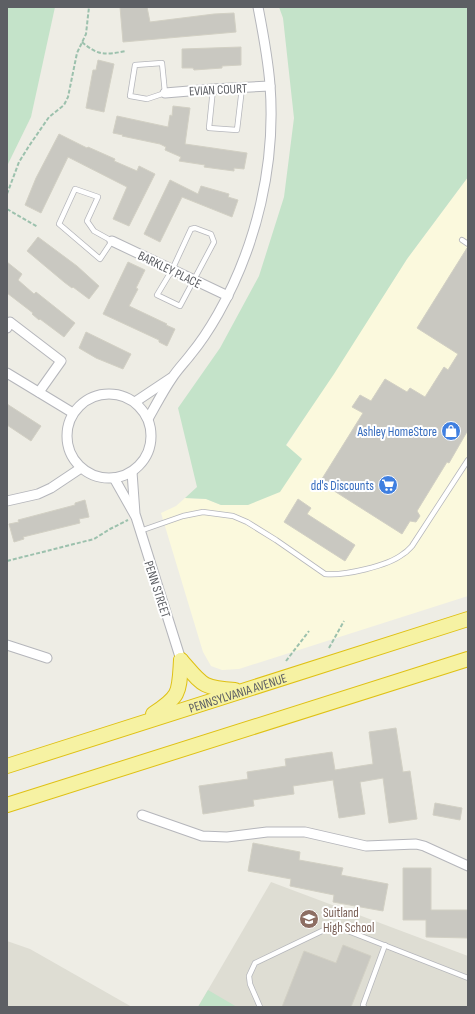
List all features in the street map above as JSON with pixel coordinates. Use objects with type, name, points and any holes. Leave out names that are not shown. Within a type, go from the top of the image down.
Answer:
[{"type":"highway","name":"PENNSYLVANIA AVENUE","points":[[7,766],[468,619]]},
{"type":"highway","points":[[7,806],[468,659]]},
{"type":"highway","points":[[181,660],[200,682],[208,687],[243,691]]},
{"type":"highway","points":[[137,724],[168,705],[175,697],[179,687],[181,660]]},
{"type":"street","points":[[148,419],[173,377],[191,355],[210,327],[228,296],[246,254],[256,224],[261,204],[269,154],[271,124],[268,62],[258,7]]},
{"type":"street","name":"EVIAN COURT","points":[[165,93],[270,86]]},
{"type":"street","name":"BARKLEY PLACE","points":[[112,241],[228,296]]},
{"type":"street","points":[[7,328],[10,322],[61,361],[39,392]]},
{"type":"street","points":[[7,373],[73,413]]},
{"type":"street","points":[[135,402],[173,377]]},
{"type":"street","points":[[100,394],[120,395],[135,402],[148,419],[151,430],[148,451],[142,462],[132,472],[114,478],[103,478],[96,476],[81,468],[73,458],[67,442],[67,428],[73,413],[87,400],[100,394]]},
{"type":"street","points":[[7,501],[38,494],[51,488],[81,468]]},
{"type":"street","name":"PENN STREET","points":[[132,472],[136,517],[181,660]]},
{"type":"street","name":"PENN STREET","points":[[114,478],[136,517]]},
{"type":"street","points":[[7,645],[46,658]]},
{"type":"street","points":[[142,815],[202,836],[227,838],[267,832],[305,832],[366,846],[416,844],[424,846],[468,866]]},
{"type":"lane","points":[[162,63],[165,93],[148,99],[130,96],[136,65],[162,63]]},
{"type":"lane","points":[[214,89],[209,128],[237,130],[242,88]]},
{"type":"lane","points":[[75,189],[98,197],[88,221],[94,231],[112,241],[100,259],[59,224],[75,189]]},
{"type":"lane","points":[[195,228],[211,234],[214,242],[180,306],[157,296],[172,270],[191,229],[195,228]]},
{"type":"lane","points":[[462,240],[468,244]]},
{"type":"lane","points":[[140,531],[176,518],[203,512],[234,516],[276,540],[325,574],[349,573],[378,566],[402,555],[412,546],[468,460]]},
{"type":"lane","points":[[260,1007],[250,984],[249,976],[255,964],[324,930],[343,928],[468,978]]},
{"type":"lane","points":[[364,1007],[363,1005],[385,945]]},
{"type":"path","points":[[7,194],[19,162],[29,146],[49,117],[64,105],[68,97],[77,53],[86,34],[89,7]]},
{"type":"path","points":[[82,42],[96,52],[110,54],[126,51]]},
{"type":"path","points":[[7,209],[38,227]]},
{"type":"path","points":[[7,561],[94,539],[110,529],[136,517]]},
{"type":"path","points":[[329,648],[344,621]]},
{"type":"path","points":[[286,661],[309,630]]},
{"type":"shaded area","points":[[468,177],[468,596],[239,669],[222,670],[211,666],[203,652],[161,513],[176,506],[185,498],[206,499],[221,505],[302,459],[286,446],[407,259]]},
{"type":"shaded area","name":"Suitland High School","points":[[271,882],[468,956],[468,1007],[198,1007]]},
{"type":"shaded area","points":[[7,941],[30,949],[132,1007],[7,1007]]},
{"type":"green space","points":[[7,7],[55,7],[31,117],[7,166]]},
{"type":"green space","points":[[279,7],[468,7],[468,177],[407,259],[334,374],[286,445],[302,459],[280,492],[248,505],[221,505],[206,499],[185,498],[197,487],[178,408],[220,348],[259,276],[284,197],[294,118],[283,18]]},
{"type":"green space","points":[[208,990],[237,1007],[198,1007]]},
{"type":"building","points":[[120,7],[147,7],[150,22],[234,13],[236,32],[123,42]]},
{"type":"building","points":[[241,47],[241,65],[194,70],[193,68],[182,68],[182,49]]},
{"type":"building","points":[[98,60],[114,64],[104,112],[86,108],[93,70],[96,70]]},
{"type":"building","points":[[173,106],[190,108],[185,144],[247,153],[244,169],[234,168],[234,171],[204,167],[205,165],[179,161],[181,157],[165,150],[166,147],[160,144],[113,133],[117,116],[168,127],[170,115],[172,116]]},
{"type":"building","points":[[59,134],[87,148],[88,147],[115,159],[114,161],[137,171],[139,166],[155,174],[129,226],[113,219],[127,187],[68,157],[41,213],[25,205],[36,178]]},
{"type":"building","points":[[170,180],[198,194],[201,186],[229,194],[228,197],[238,200],[232,217],[182,197],[160,242],[144,234]]},
{"type":"building","points":[[38,237],[77,266],[99,286],[89,299],[64,282],[27,251]]},
{"type":"building","points":[[467,248],[468,430],[449,463],[447,462],[417,511],[420,516],[416,522],[410,521],[402,534],[320,482],[363,413],[352,407],[360,395],[371,401],[385,379],[407,392],[410,388],[425,397],[444,367],[448,370],[458,354],[417,328]]},
{"type":"building","points":[[7,262],[22,274],[18,280],[34,294],[36,292],[75,323],[64,337],[40,319],[39,320],[32,314],[33,313],[7,293]]},
{"type":"building","points":[[128,262],[145,270],[136,288],[138,289],[129,306],[175,329],[167,346],[159,342],[159,340],[103,314]]},
{"type":"building","points":[[86,332],[131,354],[123,369],[96,358],[79,348]]},
{"type":"building","points":[[7,404],[41,426],[31,441],[7,425]]},
{"type":"building","points":[[298,499],[311,508],[307,514],[355,545],[345,561],[284,522]]},
{"type":"building","points":[[85,500],[89,517],[79,519],[80,523],[23,537],[24,539],[14,542],[9,524],[19,522],[18,520],[75,505],[75,503]]},
{"type":"building","points":[[396,728],[403,772],[410,771],[417,819],[389,823],[383,778],[360,782],[365,814],[339,818],[333,780],[293,786],[294,794],[253,800],[254,806],[203,814],[199,786],[248,779],[247,772],[286,766],[285,759],[332,752],[335,770],[373,764],[369,732]]},
{"type":"building","points":[[435,803],[462,808],[460,820],[433,815]]},
{"type":"building","points":[[253,843],[300,852],[299,860],[343,868],[341,875],[388,884],[383,911],[333,902],[334,895],[290,886],[291,879],[248,871]]},
{"type":"building","points":[[403,868],[431,868],[431,910],[468,910],[468,938],[426,937],[426,920],[403,920]]},
{"type":"building","points":[[343,945],[371,956],[351,1007],[282,1007],[304,951],[336,963]]},
{"type":"place","name":"Ashley HomeStore","points":[[451,431]]},
{"type":"place","name":"dd's Discounts","points":[[388,485]]},
{"type":"place","name":"Suitland High School","points":[[309,919]]}]
